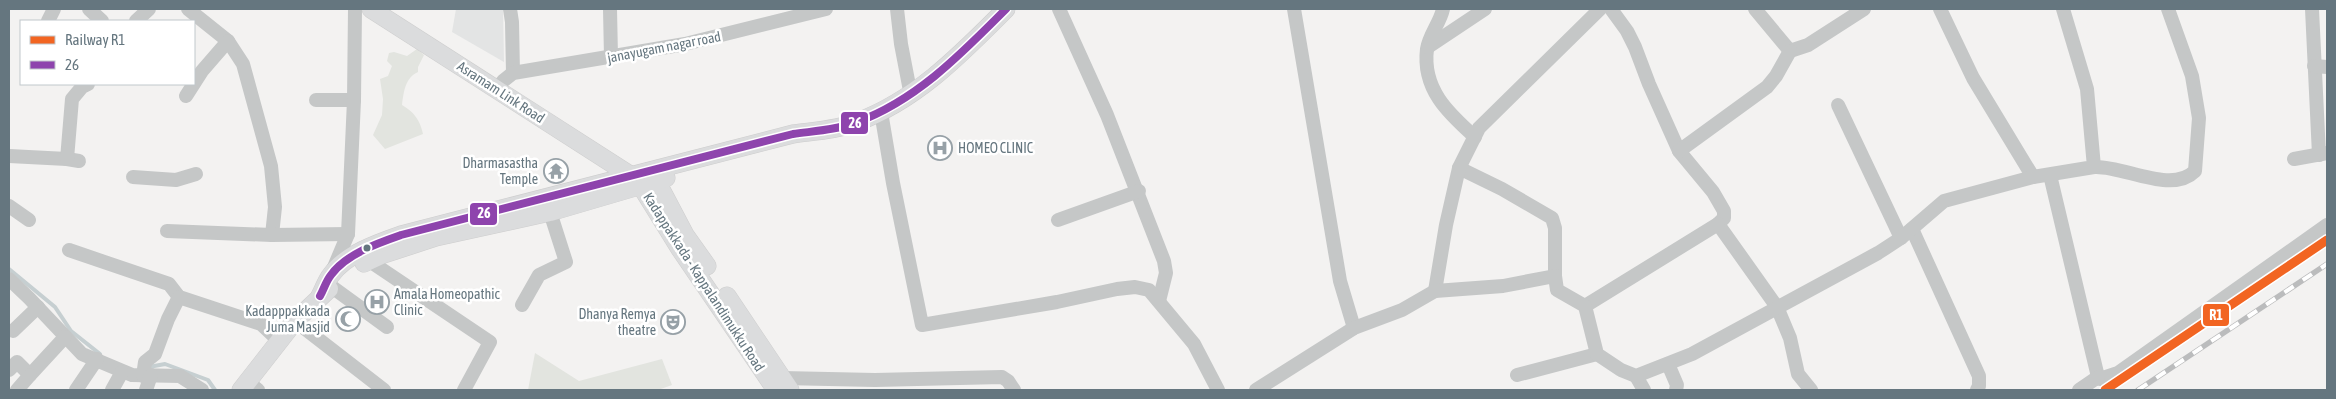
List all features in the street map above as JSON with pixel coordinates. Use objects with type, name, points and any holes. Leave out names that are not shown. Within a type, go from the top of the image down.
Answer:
[{"type":"main road","name":"Asramam Link Road","points":[[371,9],[643,178]]},
{"type":"main road","name":"Asramam Link Road","points":[[390,9],[508,77],[643,178]]},
{"type":"main road","points":[[249,388],[279,341],[295,321],[362,251],[390,238],[643,178],[793,134],[855,123],[911,96],[970,45],[1006,9]]},
{"type":"main road","points":[[328,286],[368,260],[436,237],[550,212],[643,178]]},
{"type":"main road","name":"Kadappakkada - Kappalandimukku Road","points":[[643,178],[680,249],[783,386]]},
{"type":"street","points":[[89,9],[101,20]]},
{"type":"street","points":[[137,20],[149,9]]},
{"type":"street","points":[[188,9],[228,41],[243,64],[271,166],[275,207],[272,236]]},
{"type":"street","points":[[355,9],[354,100],[348,234],[328,286],[387,327]]},
{"type":"street","points":[[508,77],[512,22],[510,9]]},
{"type":"street","points":[[610,9],[612,58]]},
{"type":"street","name":"janayugam nagar road","points":[[508,77],[685,44],[785,14],[826,9]]},
{"type":"street","points":[[897,9],[901,44],[911,96]]},
{"type":"street","points":[[1059,9],[1107,115],[1139,192],[1164,261],[1166,273],[1159,301]]},
{"type":"street","points":[[1294,9],[1340,280],[1354,328]]},
{"type":"street","points":[[1443,9],[1427,48],[1430,81],[1446,111],[1474,137]]},
{"type":"street","points":[[1427,48],[1485,9]]},
{"type":"street","points":[[1435,291],[1446,225],[1459,168],[1474,137],[1504,102],[1600,9]]},
{"type":"street","points":[[1584,306],[1718,224],[1724,218],[1724,211],[1713,192],[1679,151],[1649,84],[1635,47],[1627,31],[1611,9]]},
{"type":"street","points":[[1755,9],[1790,51]]},
{"type":"street","points":[[1679,151],[1767,87],[1776,76],[1790,51],[1808,45],[1864,9]]},
{"type":"street","points":[[1940,9],[1973,78],[2033,177]]},
{"type":"street","points":[[2064,9],[2087,89],[2094,167]]},
{"type":"street","points":[[1636,376],[1692,354],[1878,253],[1901,238],[1944,201],[2033,177],[2094,167],[2174,181],[2189,177],[2195,171],[2199,118],[2192,76],[2168,9]]},
{"type":"street","points":[[2294,159],[2323,154],[2321,66],[2312,9]]},
{"type":"street","points":[[195,82],[228,41]]},
{"type":"street","points":[[9,156],[73,160],[72,99],[86,85]]},
{"type":"street","points":[[186,96],[193,85]]},
{"type":"street","points":[[316,100],[354,100]]},
{"type":"street","points":[[1838,105],[1901,238]]},
{"type":"street","points":[[881,112],[893,183],[922,325],[1057,302],[1118,289],[1135,287],[1149,290],[1194,344],[1218,390]]},
{"type":"street","points":[[1459,168],[1502,189],[1552,218],[1555,228],[1555,276],[1557,290],[1584,306],[1597,354],[1621,370],[1636,376],[1644,390]]},
{"type":"street","points":[[133,177],[176,180],[196,174]]},
{"type":"street","points":[[2050,175],[2098,378]]},
{"type":"street","points":[[1058,220],[1139,192]]},
{"type":"street","points":[[9,206],[29,220]]},
{"type":"street","points":[[522,306],[539,275],[566,262],[550,212]]},
{"type":"street","points":[[1718,224],[1777,307],[1790,338],[1798,374],[1810,390]]},
{"type":"street","points":[[2079,390],[2098,378],[2109,378],[2118,373],[2327,225]]},
{"type":"street","points":[[1912,229],[1979,376],[1980,386],[1977,390]]},
{"type":"street","points":[[167,231],[272,236],[348,234]]},
{"type":"street","points":[[69,250],[168,284],[179,297],[261,324],[279,341]]},
{"type":"street","points":[[368,260],[490,342],[464,390]]},
{"type":"street","points":[[1256,390],[1354,328],[1402,310],[1435,291],[1503,286],[1555,276]]},
{"type":"street","points":[[9,279],[82,354],[97,359],[122,372],[180,376],[202,390]]},
{"type":"street","points":[[145,375],[179,297]]},
{"type":"street","points":[[13,330],[38,307]]},
{"type":"street","points":[[295,321],[384,390]]},
{"type":"street","points":[[17,390],[65,337]]},
{"type":"street","points":[[1517,375],[1597,354]]},
{"type":"street","points":[[76,390],[97,359]]},
{"type":"street","points":[[9,370],[17,362],[30,375]]},
{"type":"street","points":[[1668,364],[1677,385],[1676,390]]},
{"type":"street","points":[[112,390],[122,372]]},
{"type":"street","points":[[783,386],[874,380],[1002,377],[1008,381],[1014,390]]},
{"type":"shaded area","points":[[456,9],[503,9],[504,62],[452,32]]},
{"type":"shaded area","points":[[417,49],[424,55],[418,67],[418,72],[410,78],[406,85],[402,105],[416,117],[423,134],[385,149],[373,135],[382,115],[383,99],[380,79],[388,76],[392,66],[387,61],[389,53],[394,52],[407,56]]},
{"type":"shaded area","points":[[535,353],[579,381],[662,359],[672,385],[658,390],[528,390]]},
{"type":"waterway","points":[[9,269],[55,307],[71,331],[100,354]]},
{"type":"waterway","points":[[149,367],[165,364],[208,380],[215,390]]},
{"type":"railway","points":[[2138,390],[2327,264]]},
{"type":"rail line","name":"R1","points":[[2105,390],[2327,240]]},
{"type":"transit line","name":"26","points":[[320,296],[329,277],[345,261],[363,250],[401,235],[793,134],[849,125],[879,113],[938,74],[1006,9]]},
{"type":"place","name":"HOMEO CLINIC","points":[[940,148]]},
{"type":"place","name":"Dharmasastha Temple","points":[[556,171]]},
{"type":"place","name":"Amala Homeopathic Clinic","points":[[377,302]]},
{"type":"place","name":"Kadapppakkada Juma Masjid","points":[[348,319]]},
{"type":"place","name":"Dhanya Remya theatre","points":[[673,322]]}]
